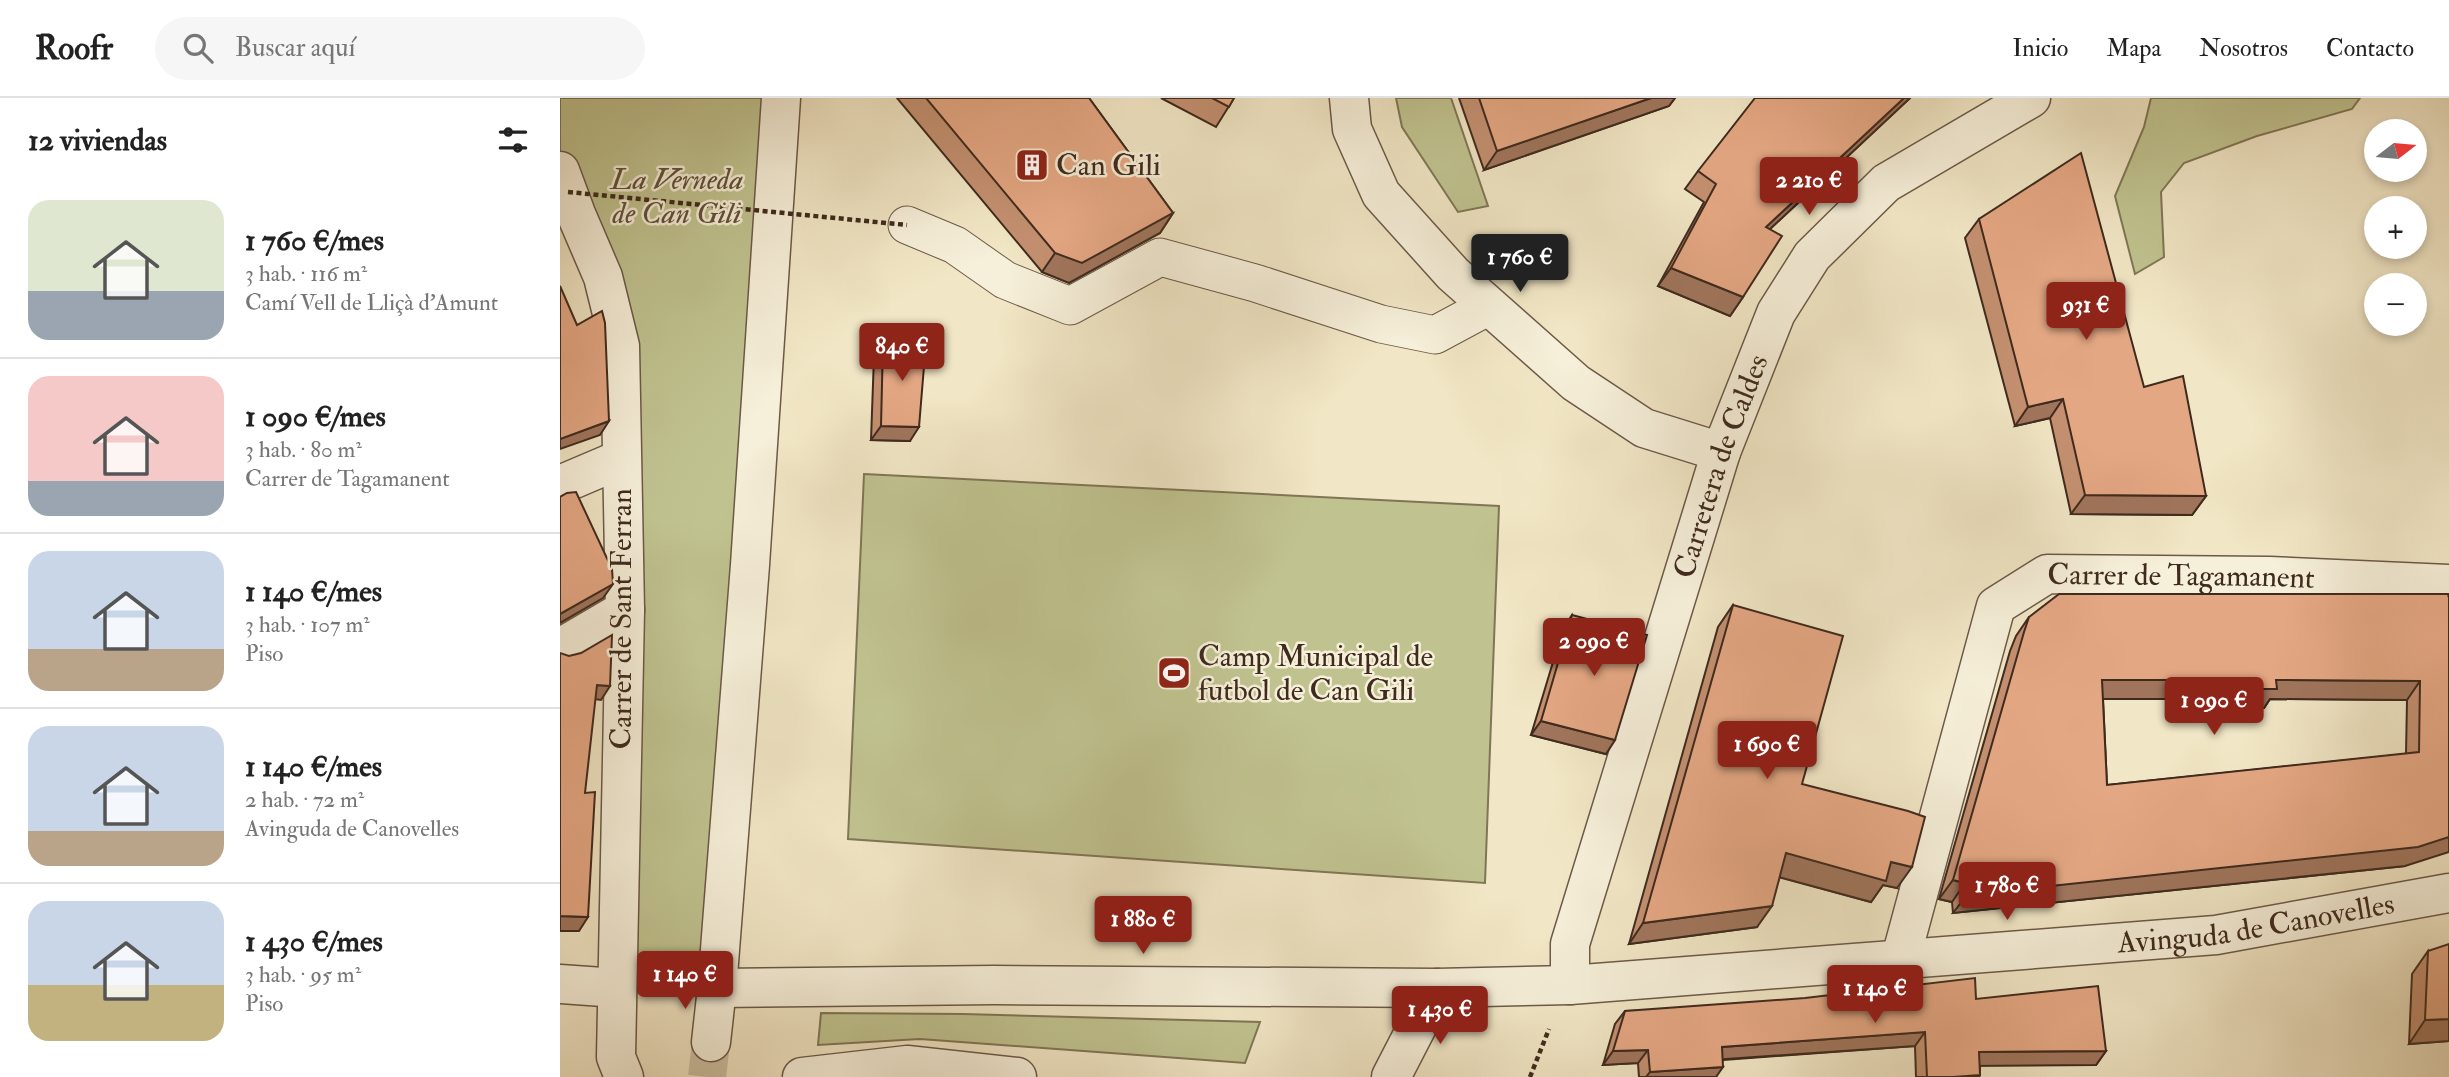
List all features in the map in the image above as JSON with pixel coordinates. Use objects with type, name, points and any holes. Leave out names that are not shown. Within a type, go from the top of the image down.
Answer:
[{"type":"street","points":[[711,1042],[718,988],[750,565],[781,98]]},
{"type":"street","points":[[1349,98],[1352,129],[1381,194],[1452,274],[1576,383],[1644,428],[1721,452]]},
{"type":"street","name":"Carretera de Caldes","points":[[1562,1001],[1570,944],[1721,452],[1776,313],[1812,256],[1886,183],[2031,98]]},
{"type":"street","name":"Carrer de Sant Ferran","points":[[565,200],[603,276],[620,346],[625,610],[616,1057],[624,1077]]},
{"type":"street","points":[[907,225],[955,245],[1005,280],[1070,306],[1160,257],[1255,283],[1381,324],[1435,335],[1489,306]]},
{"type":"street","points":[[560,485],[621,459]]},
{"type":"street","name":"Carrer de Tagamanent","points":[[1900,961],[1996,606],[2047,574],[2269,576],[2449,584]]},
{"type":"street","points":[[560,648],[625,610]]},
{"type":"street","name":"Avinguda de Canovelles","points":[[718,988],[994,985],[1437,988],[1562,1001],[1900,961],[2216,935],[2449,893]]},
{"type":"street","points":[[560,984],[617,988]]},
{"type":"street","points":[[1391,1077],[1437,988]]},
{"type":"street","points":[[802,1077],[907,1065],[1017,1077]]},
{"type":"path","points":[[565,200],[907,225]]},
{"type":"path","points":[[1530,1077],[1562,1001]]},
{"type":"green space","name":"La Verneda de Can Gili","points":[[560,98],[781,98],[717,988],[617,988],[620,346],[560,167]]},
{"type":"green space","points":[[1396,98],[1451,98],[1488,206],[1458,212],[1402,127]]},
{"type":"green space","points":[[2151,98],[2360,98],[2352,109],[2257,136],[2184,163],[2161,192],[2164,257],[2135,274],[2115,196],[2144,127]]},
{"type":"green space","name":"Camp Municipal de futbol de Can Gili","points":[[864,474],[1499,506],[1485,883],[848,839]]},
{"type":"green space","points":[[821,1013],[1260,1022],[1245,1063],[920,1039],[818,1045]]},
{"type":"building","name":"Can Gili","points":[[926,98],[1089,98],[1173,213],[1082,263],[1055,253]]},
{"type":"building","points":[[1212,98],[1234,98],[1229,107]]},
{"type":"building","points":[[1479,98],[1651,98],[1497,151]]},
{"type":"building","points":[[1755,98],[1904,98],[1766,227],[1782,236],[1743,297],[1671,268],[1716,184],[1698,171]]},
{"type":"building","points":[[2081,153],[2144,387],[2183,376],[2206,496],[2085,495],[2063,399],[2028,407],[1979,219]]},
{"type":"building","points":[[560,286],[577,325],[602,311],[605,323],[609,421],[560,439]]},
{"type":"building","points":[[883,342],[926,342],[919,427],[881,426]]},
{"type":"building","points":[[576,492],[612,569],[613,584],[560,614],[560,497]]},
{"type":"building","points":[[2059,594],[2448,594],[2449,837],[2418,847],[1967,895],[1965,883],[1953,880],[2029,617]],"holes":[[[2102,680],[2223,680],[2223,689],[2277,689],[2276,680],[2420,681],[2419,752],[2107,785]]]},
{"type":"building","points":[[1733,605],[1843,636],[1802,784],[1925,817],[1912,867],[1891,862],[1886,881],[1786,853],[1772,906],[1643,923]]},
{"type":"building","points":[[1572,615],[1647,635],[1615,740],[1541,721]]},
{"type":"building","points":[[612,635],[610,686],[597,685],[585,793],[595,792],[588,917],[560,916],[560,653],[569,656],[581,653]]},
{"type":"building","points":[[2449,944],[2449,1019],[2425,1020],[2428,951]]},
{"type":"building","points":[[1975,978],[1976,999],[2098,986],[2106,1051],[1979,1052],[1980,1075],[1927,1077],[1925,1032],[1722,1047],[1723,1067],[1650,1072],[1648,1050],[1613,1051],[1625,1011],[1805,998]]},
{"type":"tunnel","points":[[707,1077],[711,1042]]},
{"type":"place","name":"Can Gili","points":[[1032,165]]},
{"type":"place","name":"Camp Municipal de futbol de Can Gili","points":[[1174,673]]}]
